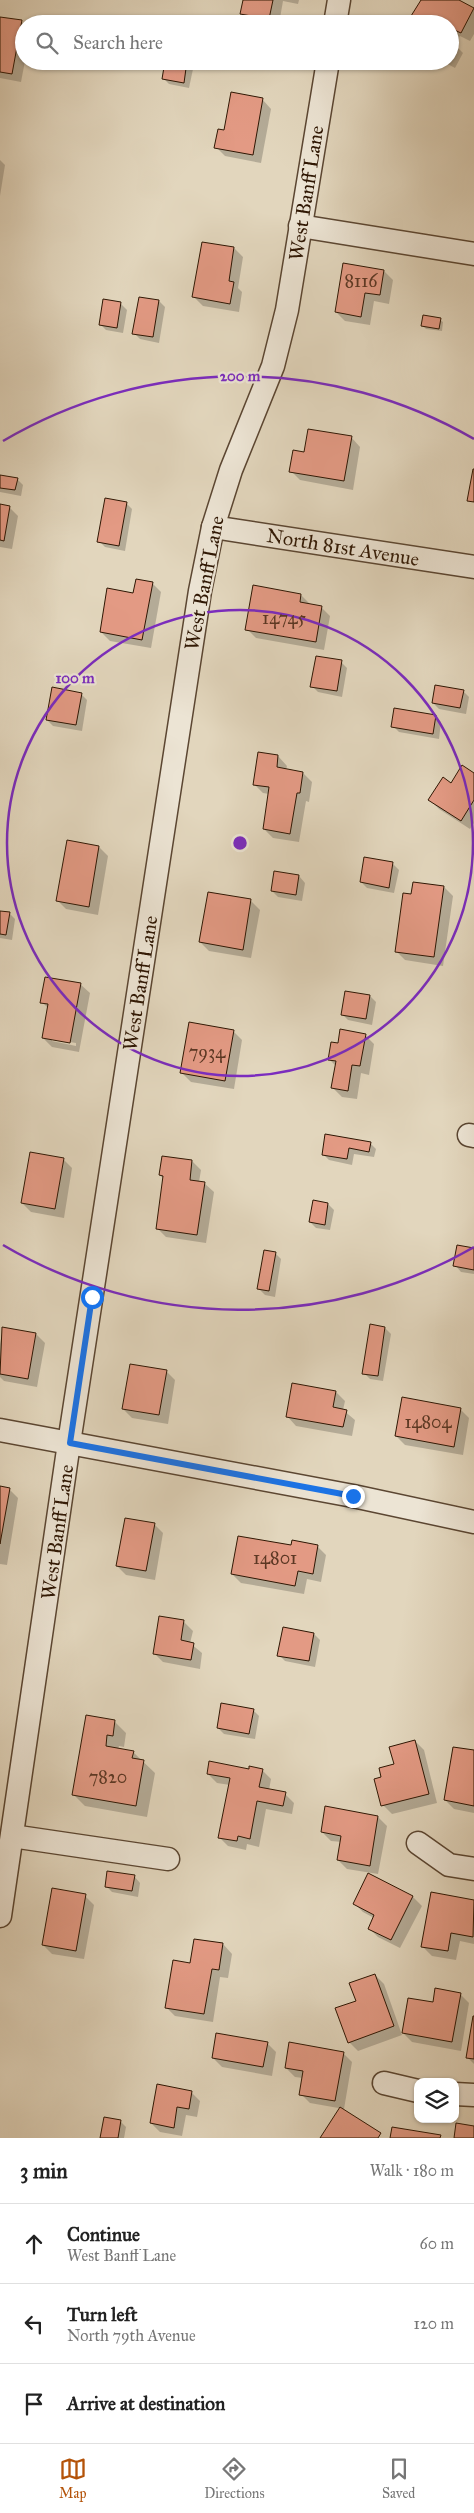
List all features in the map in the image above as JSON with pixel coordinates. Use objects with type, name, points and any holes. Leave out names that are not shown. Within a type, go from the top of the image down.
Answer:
[{"type":"street","points":[[336,15],[339,0]]},
{"type":"street","name":"West Banff Lane","points":[[0,1916],[200,591],[213,527],[230,470],[273,366],[287,310],[326,70]]},
{"type":"street","points":[[300,226],[474,254]]},
{"type":"street","name":"North 81st Avenue","points":[[213,527],[474,567]]},
{"type":"street","points":[[0,1430],[353,1496],[474,1522]]},
{"type":"street","points":[[12,1836],[168,1859]]},
{"type":"street","points":[[418,1843],[449,1865],[474,1869]]},
{"type":"street","points":[[384,2082],[414,2090]]},
{"type":"street","points":[[459,2094],[474,2095]]},
{"type":"building","points":[[243,0],[273,0],[270,15],[240,14]]},
{"type":"building","points":[[421,0],[459,0],[474,8],[461,33],[459,32],[459,15],[412,15]]},
{"type":"building","points":[[0,17],[15,19],[15,58],[12,74],[0,72]]},
{"type":"building","points":[[164,70],[186,70],[184,83],[162,79]]},
{"type":"building","points":[[231,92],[263,98],[253,155],[214,148],[218,129],[224,130]]},
{"type":"building","points":[[202,242],[234,247],[229,281],[234,282],[230,304],[192,297]]},
{"type":"building","points":[[343,263],[384,270],[380,295],[365,293],[361,317],[335,312]]},
{"type":"building","points":[[139,297],[159,300],[153,337],[132,334]]},
{"type":"building","points":[[103,299],[121,302],[117,328],[99,325]]},
{"type":"building","points":[[423,315],[441,318],[439,329],[421,326]]},
{"type":"building","points":[[308,429],[352,436],[344,481],[289,472],[293,450],[304,452]]},
{"type":"building","points":[[474,469],[474,502],[467,501]]},
{"type":"building","points":[[0,475],[18,478],[15,490],[0,488]]},
{"type":"building","points":[[105,498],[127,502],[119,546],[97,542]]},
{"type":"building","points":[[0,504],[10,506],[4,541],[0,540]]},
{"type":"building","points":[[136,579],[153,582],[142,640],[100,632],[107,588],[133,593]]},
{"type":"building","points":[[253,585],[301,594],[300,602],[322,606],[316,642],[245,630]]},
{"type":"building","points":[[316,656],[342,660],[337,691],[310,687]]},
{"type":"building","points":[[435,685],[464,690],[460,708],[432,703]]},
{"type":"building","points":[[52,687],[82,693],[76,725],[46,720]]},
{"type":"building","points":[[394,708],[436,715],[433,734],[391,727]]},
{"type":"building","points":[[258,752],[278,755],[277,767],[303,772],[300,793],[297,793],[290,834],[263,829],[269,787],[253,785]]},
{"type":"building","points":[[462,765],[474,773],[474,800],[461,821],[428,800],[443,777],[451,783]]},
{"type":"building","points":[[67,840],[99,846],[89,907],[56,901]]},
{"type":"building","points":[[364,857],[393,862],[389,888],[360,882]]},
{"type":"building","points":[[274,871],[299,875],[296,895],[271,891]]},
{"type":"building","points":[[413,882],[444,886],[434,957],[395,952],[403,893],[411,894]]},
{"type":"building","points":[[208,892],[251,899],[243,950],[199,942]]},
{"type":"building","points":[[0,911],[10,912],[6,935],[0,934]]},
{"type":"building","points":[[45,977],[81,983],[70,1043],[42,1038],[48,1004],[40,1003]]},
{"type":"building","points":[[345,991],[370,995],[366,1019],[341,1015]]},
{"type":"building","points":[[189,1022],[234,1030],[225,1081],[180,1073]]},
{"type":"building","points":[[340,1029],[366,1034],[360,1066],[352,1065],[348,1091],[331,1088],[336,1061],[328,1060],[331,1042],[338,1043]]},
{"type":"building","points":[[325,1134],[371,1142],[369,1152],[349,1148],[347,1159],[322,1155]]},
{"type":"building","points":[[30,1152],[64,1158],[55,1209],[21,1203]]},
{"type":"building","points":[[162,1156],[192,1160],[190,1180],[205,1182],[197,1235],[156,1229],[163,1176],[159,1175]]},
{"type":"building","points":[[313,1200],[328,1203],[325,1225],[309,1222]]},
{"type":"building","points":[[457,1245],[474,1248],[474,1270],[453,1266]]},
{"type":"building","points":[[264,1250],[276,1252],[269,1291],[257,1289]]},
{"type":"building","points":[[370,1324],[385,1327],[378,1376],[362,1374]]},
{"type":"building","points":[[2,1327],[36,1333],[28,1379],[0,1374]]},
{"type":"building","points":[[130,1364],[167,1370],[159,1415],[122,1409]]},
{"type":"building","points":[[292,1383],[336,1391],[333,1407],[347,1410],[343,1427],[286,1417]]},
{"type":"building","points":[[402,1397],[461,1408],[454,1447],[395,1436]]},
{"type":"building","points":[[0,1486],[10,1488],[0,1544]]},
{"type":"building","points":[[125,1518],[155,1523],[146,1571],[116,1566]]},
{"type":"building","points":[[238,1536],[291,1545],[292,1540],[318,1545],[313,1574],[298,1571],[295,1586],[231,1574]]},
{"type":"building","points":[[159,1616],[184,1620],[181,1640],[194,1643],[191,1660],[153,1654]]},
{"type":"building","points":[[283,1627],[314,1633],[309,1661],[277,1656]]},
{"type":"building","points":[[221,1703],[254,1709],[249,1734],[217,1728]]},
{"type":"building","points":[[86,1715],[115,1720],[113,1736],[107,1735],[106,1746],[134,1751],[132,1758],[144,1760],[136,1806],[72,1795]]},
{"type":"building","points":[[415,1740],[429,1794],[381,1806],[374,1779],[381,1777],[379,1768],[394,1764],[389,1747]]},
{"type":"building","points":[[453,1747],[474,1750],[474,1806],[444,1800]]},
{"type":"building","points":[[209,1761],[249,1769],[249,1766],[263,1769],[259,1787],[286,1792],[283,1806],[257,1801],[250,1839],[238,1836],[237,1841],[218,1838],[230,1778],[207,1774]]},
{"type":"building","points":[[325,1806],[378,1816],[370,1866],[337,1860],[341,1836],[321,1832]]},
{"type":"building","points":[[107,1871],[135,1875],[132,1891],[105,1887]]},
{"type":"building","points":[[368,1873],[413,1896],[391,1940],[368,1929],[374,1915],[353,1904]]},
{"type":"building","points":[[52,1888],[86,1894],[76,1951],[42,1945]]},
{"type":"building","points":[[431,1892],[474,1900],[473,1937],[451,1933],[448,1951],[421,1947]]},
{"type":"building","points":[[194,1939],[223,1943],[219,1970],[212,1969],[204,2014],[165,2008],[173,1960],[190,1963]]},
{"type":"building","points":[[375,1974],[394,2026],[348,2043],[335,2008],[356,2001],[349,1983]]},
{"type":"building","points":[[435,1988],[461,1993],[452,2042],[402,2033],[408,1998],[433,2002]]},
{"type":"building","points":[[474,2016],[474,2059],[466,2058]]},
{"type":"building","points":[[216,2033],[268,2042],[263,2067],[212,2058]]},
{"type":"building","points":[[289,2042],[344,2052],[335,2101],[299,2095],[303,2071],[285,2068]]},
{"type":"building","points":[[157,2084],[192,2091],[189,2109],[177,2107],[174,2128],[150,2123]]},
{"type":"building","points":[[340,2107],[381,2133],[378,2138],[320,2138]]},
{"type":"building","points":[[104,2117],[121,2120],[118,2138],[100,2138]]},
{"type":"building","points":[[456,2123],[474,2126],[474,2138],[454,2138]]},
{"type":"building","points":[[392,2127],[441,2135],[440,2138],[390,2138]]},
{"type":"route","points":[[92,1297],[70,1443],[353,1496]]}]
